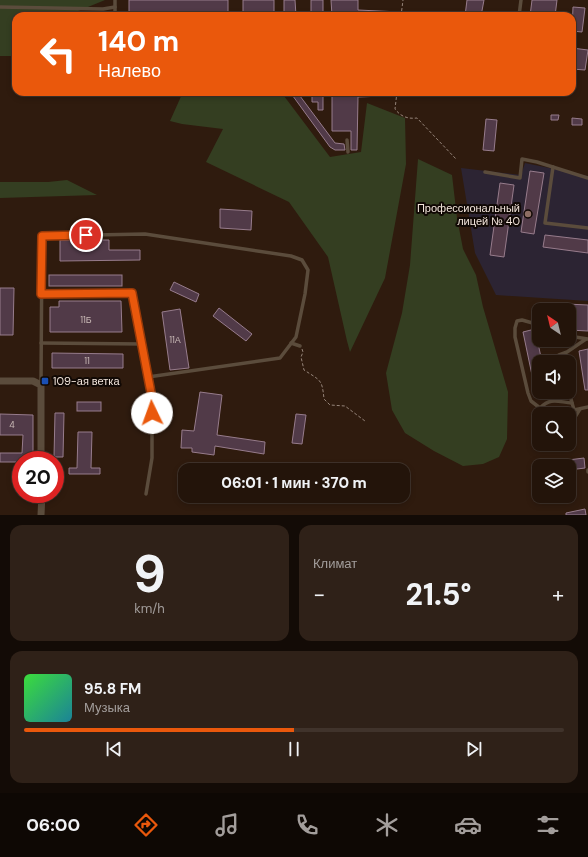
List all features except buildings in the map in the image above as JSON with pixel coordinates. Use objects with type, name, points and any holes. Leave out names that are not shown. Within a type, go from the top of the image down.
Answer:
[{"type":"street","points":[[0,380],[33,381],[41,385],[41,451]]},
{"type":"street","points":[[41,515],[42,503]]},
{"type":"lane","points":[[115,0],[115,12]]},
{"type":"lane","points":[[519,12],[520,0]]},
{"type":"lane","points":[[0,7],[115,8]]},
{"type":"lane","points":[[347,140],[348,152]]},
{"type":"lane","points":[[485,172],[520,178],[522,160],[537,162],[588,178]]},
{"type":"lane","points":[[553,167],[545,222],[588,228]]},
{"type":"lane","points":[[41,385],[42,236],[145,234],[291,256],[302,260],[308,270],[305,294],[296,337],[280,358],[148,377]]},
{"type":"lane","points":[[41,294],[132,293],[152,398],[152,458],[146,494]]},
{"type":"lane","points":[[532,323],[522,320],[517,321],[515,337],[528,393],[531,401],[539,407]]},
{"type":"lane","points":[[576,337],[587,339]]},
{"type":"lane","points":[[559,355],[567,352],[587,339]]},
{"type":"lane","points":[[41,343],[142,344]]},
{"type":"lane","points":[[291,344],[300,346]]},
{"type":"lane","points":[[571,399],[574,410],[588,407]]},
{"type":"lane","points":[[541,407],[552,401],[572,403]]},
{"type":"lane","points":[[576,415],[580,409]]},
{"type":"path","points":[[402,12],[403,0]]},
{"type":"path","points":[[396,96],[395,109],[403,117],[410,119],[417,118],[456,159]]},
{"type":"path","points":[[300,346],[303,352],[301,357],[304,370],[317,378],[323,384],[324,399],[330,405],[345,406],[365,422]]},
{"type":"shaded area","name":"Профессиональный лицей № 40","points":[[525,163],[588,176],[588,301],[496,295],[475,253],[461,168],[521,175]]},
{"type":"green space","points":[[0,0],[105,0],[76,12],[12,12],[12,56],[0,56]]},
{"type":"green space","points":[[181,96],[284,96],[330,157],[361,152],[367,103],[405,118],[406,164],[385,278],[350,352],[328,257],[289,202],[206,162],[223,129],[170,121]]},
{"type":"green space","points":[[418,159],[452,175],[457,218],[463,249],[476,275],[483,307],[508,392],[507,439],[499,457],[483,464],[463,466],[434,451],[405,433],[392,410],[386,373],[402,313],[410,265]]},
{"type":"green space","points":[[67,180],[97,195],[0,198],[0,182],[48,182]]},
{"type":"place","name":"Профессиональный лицей № 40","points":[[528,214]]},
{"type":"place","name":"109-ая ветка","points":[[45,381]]},
{"type":"route","points":[[86,235],[42,236],[41,294],[132,293],[152,398],[152,413]]}]
